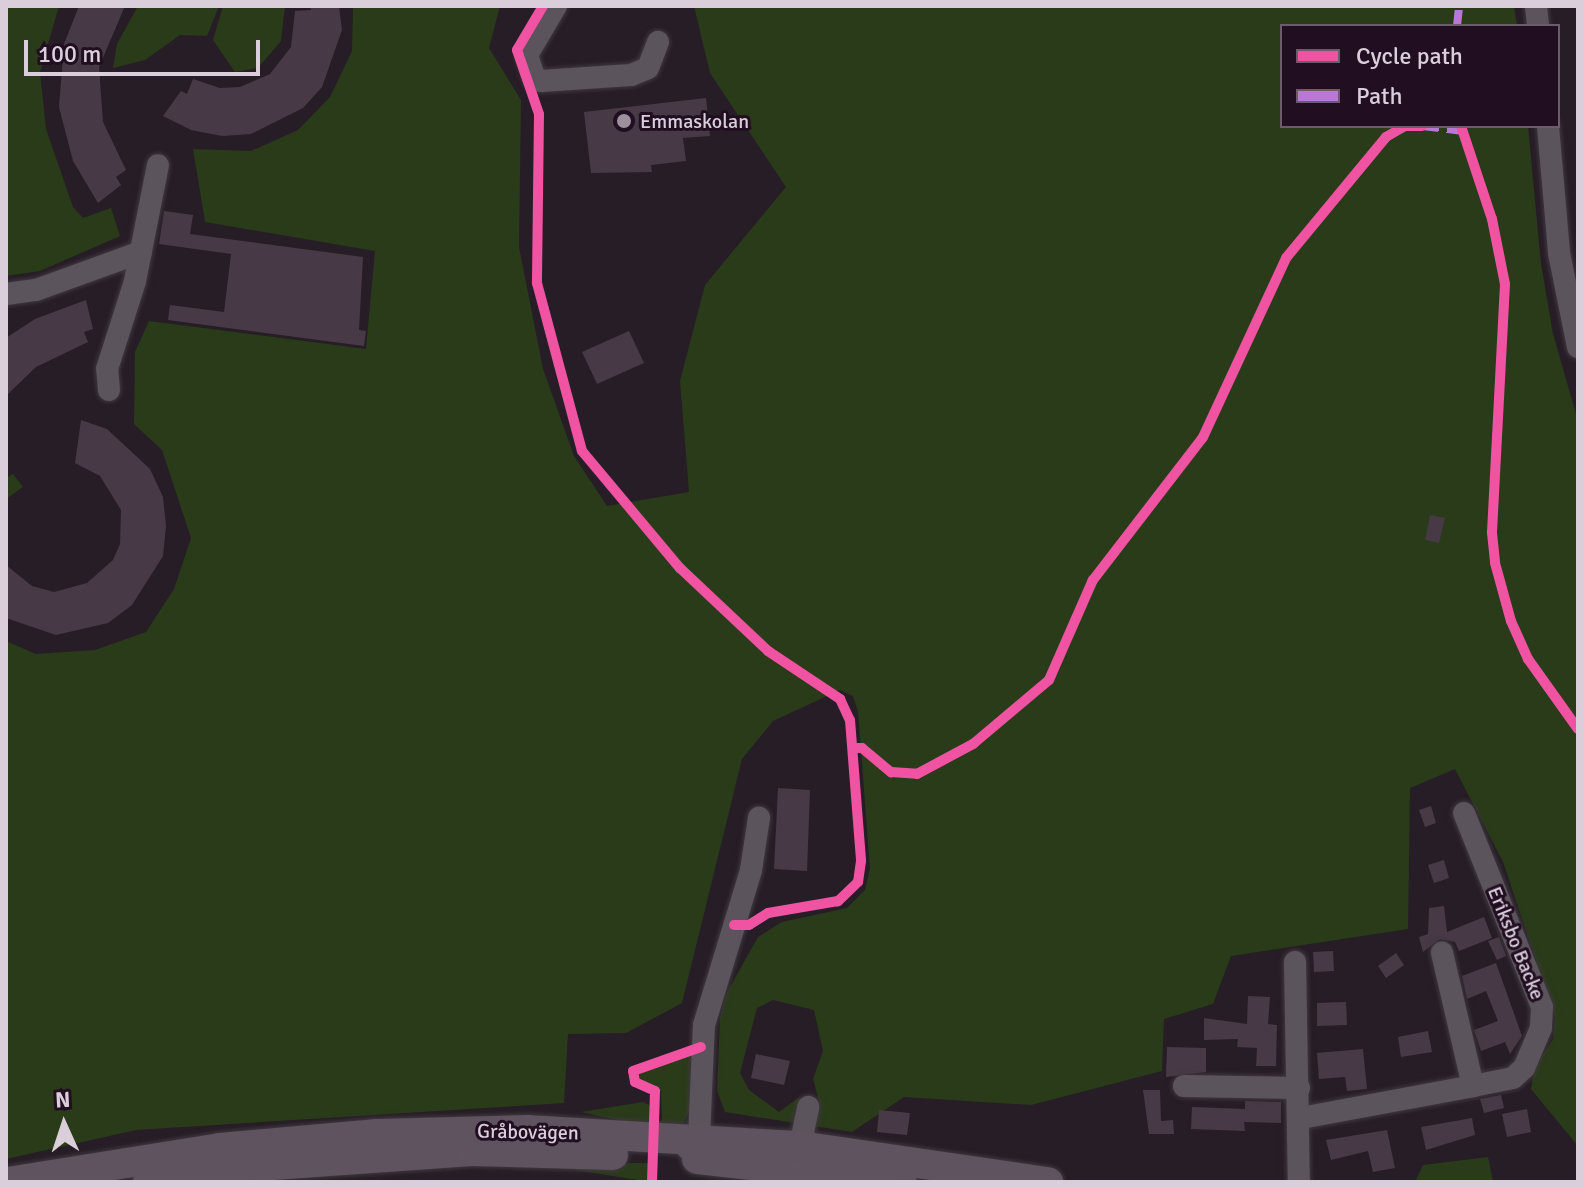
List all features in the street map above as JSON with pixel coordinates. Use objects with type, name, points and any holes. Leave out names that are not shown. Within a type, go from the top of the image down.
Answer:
[{"type":"main road","name":"Gråbovägen","points":[[8,1182],[144,1174],[377,1134],[527,1130],[868,1171],[1048,1182]]},
{"type":"main road","name":"Gråbovägen","points":[[692,1148],[800,1146],[902,1182]]},
{"type":"street","points":[[556,6],[527,55],[534,77],[541,81],[631,75],[648,68],[658,42]]},
{"type":"street","points":[[1548,128],[1559,253],[1578,347]]},
{"type":"street","points":[[109,390],[107,369],[141,252],[158,165]]},
{"type":"street","points":[[6,294],[36,290],[141,252]]},
{"type":"street","name":"Eriksbo Backe","points":[[1301,1118],[1513,1078],[1524,1068],[1541,1028],[1542,1007],[1464,813]]},
{"type":"street","points":[[692,1148],[704,1025],[734,925],[759,818]]},
{"type":"street","points":[[1442,953],[1473,1086]]},
{"type":"street","points":[[1295,962],[1301,1118],[1299,1182]]},
{"type":"street","points":[[1184,1086],[1299,1088]]},
{"type":"street","points":[[800,1146],[808,1107]]},
{"type":"green space","points":[[59,6],[40,72],[46,129],[73,207],[83,218],[111,208],[120,236],[40,271],[6,276],[6,8]]},
{"type":"green space","points":[[138,6],[219,6],[207,36],[180,35],[145,60],[113,68],[117,44]]},
{"type":"green space","points":[[223,6],[285,6],[281,41],[258,68],[235,72],[213,40]]},
{"type":"green space","points":[[353,6],[500,6],[489,48],[521,100],[519,247],[543,369],[574,456],[607,506],[689,492],[680,381],[705,285],[786,187],[710,73],[694,6],[1514,6],[1517,24],[1280,24],[1280,128],[1528,128],[1541,264],[1553,334],[1578,421],[1578,1146],[1531,1089],[1534,1069],[1553,1039],[1555,1017],[1503,862],[1455,769],[1410,788],[1408,929],[1231,956],[1213,1004],[1164,1019],[1162,1071],[1031,1105],[904,1097],[852,1132],[725,1112],[717,1091],[720,1017],[726,994],[758,937],[782,922],[847,908],[865,890],[870,868],[858,711],[853,696],[840,690],[773,721],[742,759],[682,1003],[626,1033],[568,1034],[564,1103],[136,1130],[6,1159],[6,641],[36,654],[95,650],[146,632],[174,589],[191,538],[162,450],[134,424],[135,352],[149,321],[366,349],[375,251],[205,222],[193,149],[251,151],[298,130],[330,97],[352,51]],"holes":[[[773,1000],[814,1010],[823,1051],[813,1079],[819,1101],[798,1098],[779,1112],[749,1090],[740,1073],[757,1008]]]},
{"type":"green space","points":[[13,474],[23,487],[6,499],[6,478]]},
{"type":"green space","points":[[684,1055],[691,1057],[690,1109],[683,1125],[632,1123],[581,1112],[643,1102],[652,1106],[652,1121],[662,1121],[661,1091],[638,1081],[637,1075]]},
{"type":"green space","points":[[1488,1157],[1493,1182],[1415,1182],[1423,1165]]},
{"type":"green space","points":[[631,1163],[648,1163],[650,1182],[569,1169]]},
{"type":"building","points":[[79,6],[125,6],[99,67],[103,122],[126,170],[116,177],[121,185],[98,203],[73,161],[59,107],[64,44]]},
{"type":"building","points":[[310,6],[339,6],[342,30],[322,87],[303,108],[251,134],[222,136],[191,130],[163,116],[181,91],[187,94],[193,79],[220,88],[240,87],[270,74],[291,47],[295,11],[311,10]]},
{"type":"building","points":[[706,98],[710,136],[683,138],[686,161],[651,165],[652,172],[591,173],[584,112]]},
{"type":"building","points":[[164,211],[193,215],[190,234],[363,257],[359,330],[366,331],[364,346],[168,320],[170,305],[224,312],[231,254],[159,244]]},
{"type":"building","points":[[86,300],[93,329],[84,332],[88,342],[36,367],[6,396],[6,338],[35,319]]},
{"type":"building","points":[[629,331],[644,363],[597,384],[582,352]]},
{"type":"building","points":[[81,420],[107,429],[150,469],[163,497],[166,526],[163,556],[132,605],[108,623],[56,635],[6,618],[6,565],[32,586],[54,592],[87,583],[113,560],[120,544],[121,510],[100,476],[75,463]]},
{"type":"building","points":[[1430,515],[1445,518],[1439,543],[1425,540]]},
{"type":"building","points":[[778,788],[810,790],[807,871],[774,869]]},
{"type":"building","points":[[1431,806],[1436,823],[1425,827],[1419,810]]},
{"type":"building","points":[[1444,860],[1449,878],[1434,883],[1428,865]]},
{"type":"building","points":[[1444,906],[1447,932],[1484,917],[1492,938],[1459,951],[1455,942],[1440,939],[1423,952],[1419,937],[1428,934],[1429,908]]},
{"type":"building","points":[[1499,937],[1506,956],[1497,960],[1488,941]]},
{"type":"building","points":[[1333,951],[1334,971],[1314,972],[1313,952]]},
{"type":"building","points":[[1396,953],[1404,965],[1386,978],[1378,966]]},
{"type":"building","points":[[1496,963],[1522,1036],[1510,1054],[1505,1042],[1481,1051],[1474,1030],[1498,1021],[1486,991],[1467,999],[1462,976]]},
{"type":"building","points":[[1248,996],[1270,997],[1268,1024],[1277,1025],[1276,1066],[1256,1066],[1257,1048],[1237,1047],[1238,1039],[1204,1040],[1204,1018],[1247,1024]]},
{"type":"building","points":[[1346,1002],[1347,1025],[1317,1026],[1317,1003]]},
{"type":"building","points":[[1428,1031],[1432,1052],[1401,1057],[1398,1037]]},
{"type":"building","points":[[1167,1047],[1206,1048],[1206,1072],[1166,1077]]},
{"type":"building","points":[[1363,1049],[1367,1089],[1347,1091],[1345,1077],[1319,1079],[1317,1053]]},
{"type":"building","points":[[756,1054],[790,1061],[784,1085],[751,1078]]},
{"type":"building","points":[[1143,1090],[1160,1090],[1161,1121],[1173,1120],[1174,1134],[1149,1134]]},
{"type":"building","points":[[1501,1095],[1504,1108],[1484,1113],[1480,1099]]},
{"type":"building","points":[[1245,1101],[1281,1102],[1281,1123],[1244,1122],[1245,1131],[1191,1129],[1192,1107],[1245,1109]]},
{"type":"building","points":[[1527,1109],[1531,1132],[1507,1137],[1502,1114]]},
{"type":"building","points":[[879,1110],[910,1113],[907,1135],[877,1132]]},
{"type":"building","points":[[1472,1118],[1475,1135],[1426,1150],[1421,1127]]},
{"type":"building","points":[[1387,1130],[1395,1168],[1373,1172],[1368,1151],[1331,1160],[1326,1140]]},
{"type":"marked path","points":[[1457,24],[1459,6]]},
{"type":"marked path","points":[[1439,128],[1462,131]]},
{"type":"cycle path","points":[[543,6],[517,50],[539,114],[537,283],[582,451],[680,568],[768,651],[840,699],[850,720],[861,861],[858,882],[838,901],[768,913],[749,925],[734,925]]},
{"type":"cycle path","points":[[853,748],[862,748],[891,772],[917,774],[973,744],[1049,680],[1093,580],[1203,437],[1286,258],[1386,137],[1402,128]]},
{"type":"cycle path","points":[[1462,128],[1492,219],[1505,284],[1492,533],[1495,563],[1511,621],[1528,659],[1578,729]]},
{"type":"cycle path","points":[[652,1182],[655,1091],[635,1082],[633,1071],[701,1047]]},
{"type":"place","name":"Emmaskolan","points":[[624,121]]}]
